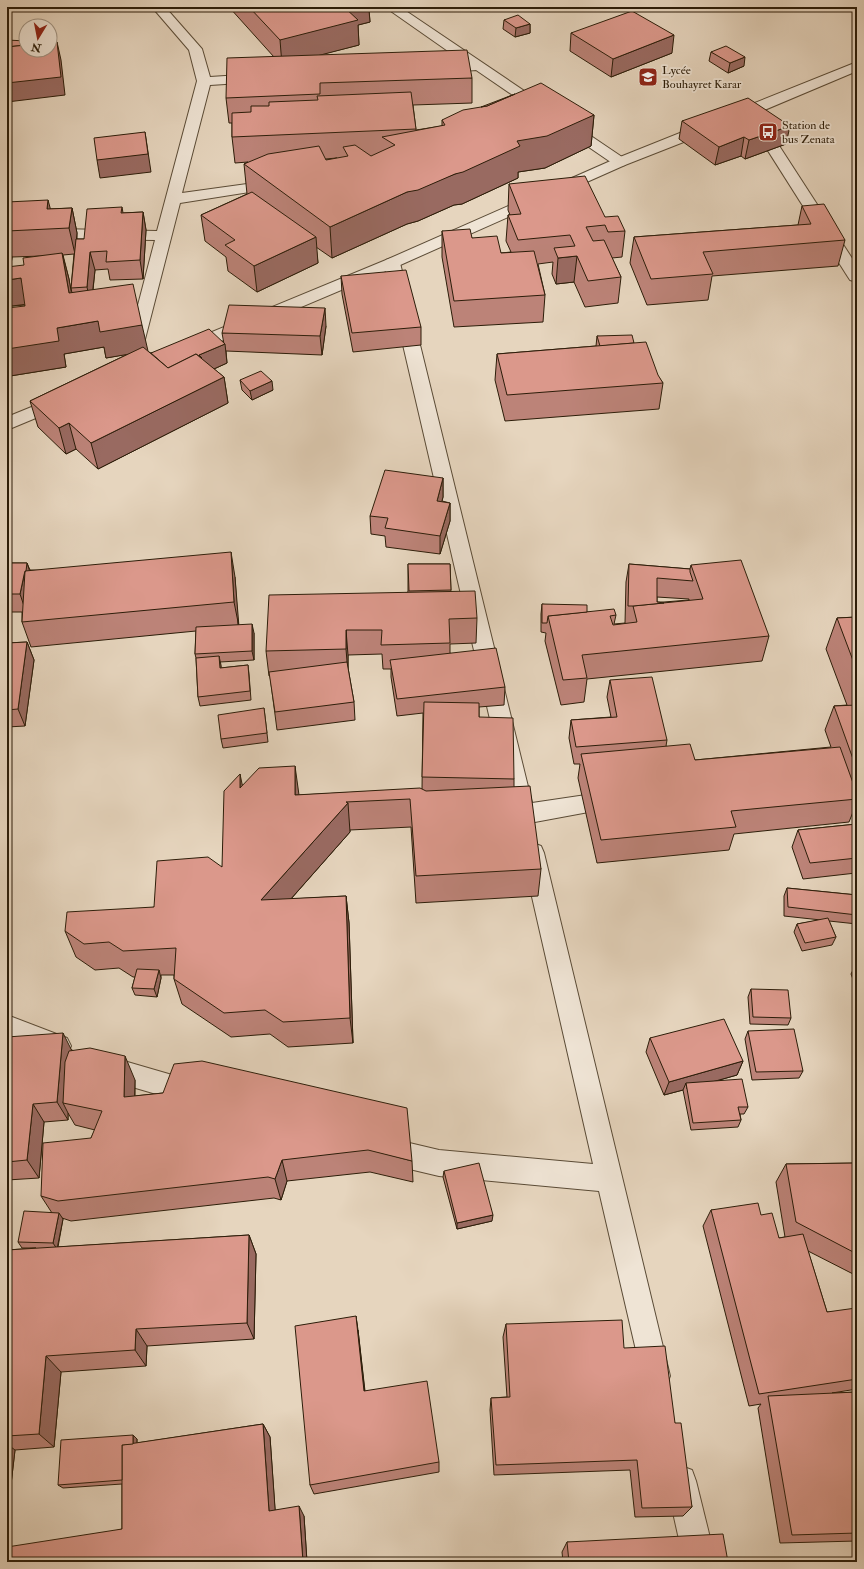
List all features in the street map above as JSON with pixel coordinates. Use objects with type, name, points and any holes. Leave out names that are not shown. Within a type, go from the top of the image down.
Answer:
[{"type":"street","points":[[130,366],[204,81],[195,49],[161,7]]},
{"type":"street","points":[[391,7],[620,162]]},
{"type":"street","points":[[424,69],[479,66]]},
{"type":"street","points":[[172,355],[392,263],[620,162],[750,111],[857,66]]},
{"type":"street","points":[[204,81],[267,78]]},
{"type":"street","points":[[509,104],[524,97]]},
{"type":"street","points":[[750,111],[857,278]]},
{"type":"street","points":[[174,199],[289,182]]},
{"type":"street","points":[[7,233],[164,236]]},
{"type":"street","points":[[392,263],[524,814],[662,1401]]},
{"type":"street","points":[[7,424],[78,394]]},
{"type":"street","points":[[524,814],[632,796]]},
{"type":"street","points":[[7,1026],[122,1072],[214,1099]]},
{"type":"street","points":[[361,1143],[439,1163],[610,1179]]},
{"type":"street","points":[[675,1455],[700,1562]]},
{"type":"building","points":[[249,7],[344,7],[358,20],[280,40]]},
{"type":"building","points":[[632,11],[674,35],[613,59],[571,33]]},
{"type":"building","points":[[518,15],[530,24],[516,28],[504,20]]},
{"type":"building","points":[[7,40],[18,41],[18,46],[7,47]]},
{"type":"building","points":[[18,46],[18,58],[58,58],[58,51],[61,77],[7,83],[7,47]]},
{"type":"building","points":[[726,46],[745,57],[730,63],[711,52]]},
{"type":"building","points":[[467,50],[472,78],[320,83],[320,94],[226,98],[227,58]]},
{"type":"building","points":[[541,83],[594,115],[547,136],[517,141],[520,146],[463,172],[418,190],[407,192],[330,227],[244,164],[268,154],[319,146],[326,160],[348,156],[343,147],[355,145],[371,156],[395,145],[382,137],[445,125],[442,120],[463,110],[487,106]]},
{"type":"building","points":[[411,92],[416,129],[232,137],[232,113],[251,112],[251,106],[269,106],[269,102],[318,100],[317,96]]},
{"type":"building","points":[[515,94],[487,106],[481,107]]},
{"type":"building","points":[[748,98],[790,126],[749,140],[744,137],[719,147],[682,121]]},
{"type":"building","points":[[145,132],[148,154],[97,160],[94,138]]},
{"type":"building","points":[[585,176],[605,217],[618,216],[625,231],[608,232],[605,225],[586,227],[593,241],[604,240],[621,277],[588,281],[577,256],[558,258],[554,248],[575,246],[570,235],[518,240],[508,215],[521,214],[509,184]]},
{"type":"building","points":[[252,192],[316,237],[254,266],[225,245],[235,240],[201,215]]},
{"type":"building","points":[[48,200],[47,209],[72,208],[69,228],[7,231],[7,202]]},
{"type":"building","points":[[824,204],[845,240],[703,252],[713,274],[651,279],[634,237],[811,224],[802,206]]},
{"type":"building","points":[[122,207],[121,213],[143,212],[140,260],[106,262],[107,251],[90,252],[87,287],[71,288],[76,239],[84,239],[87,209]]},
{"type":"building","points":[[470,229],[472,238],[497,236],[501,253],[534,251],[545,295],[454,301],[442,231]]},
{"type":"building","points":[[62,253],[69,293],[133,284],[142,325],[100,332],[98,321],[57,328],[59,341],[7,349],[7,308],[25,306],[21,278],[7,280],[7,267],[24,265],[23,258]]},
{"type":"building","points":[[406,270],[421,327],[352,333],[341,276]]},
{"type":"building","points":[[229,305],[325,308],[320,336],[222,333]]},
{"type":"building","points":[[209,329],[225,344],[199,355],[202,358],[196,354],[168,368],[151,353]]},
{"type":"building","points":[[632,335],[634,343],[600,346],[597,336]]},
{"type":"building","points":[[646,342],[658,375],[663,383],[507,395],[497,354]]},
{"type":"building","points":[[143,347],[168,368],[196,354],[224,377],[91,443],[69,423],[59,428],[30,401]]},
{"type":"building","points":[[261,371],[272,381],[250,391],[240,380]]},
{"type":"building","points":[[385,470],[443,478],[437,501],[450,503],[440,536],[385,528],[388,518],[370,516]]},
{"type":"building","points":[[231,552],[234,602],[22,622],[25,571]]},
{"type":"building","points":[[741,560],[769,636],[582,655],[587,678],[563,680],[548,616],[614,609],[616,615],[610,616],[613,625],[637,622],[633,606],[703,599],[691,565]]},
{"type":"building","points":[[7,563],[27,563],[20,594],[7,594]]},
{"type":"building","points":[[408,564],[450,564],[451,590],[409,591]]},
{"type":"building","points":[[629,564],[690,569],[693,581],[657,578],[657,602],[664,603],[628,606]]},
{"type":"building","points":[[475,591],[477,618],[449,619],[450,643],[381,645],[382,630],[346,630],[346,649],[266,651],[269,595]]},
{"type":"building","points":[[542,604],[587,605],[587,612],[548,616],[547,623],[542,623]]},
{"type":"building","points":[[857,617],[857,671],[837,618]]},
{"type":"building","points":[[252,624],[252,651],[195,654],[196,627]]},
{"type":"building","points":[[27,642],[18,709],[7,710],[7,643]]},
{"type":"building","points":[[496,648],[505,687],[397,699],[390,660]]},
{"type":"building","points":[[219,656],[220,668],[248,665],[250,691],[198,697],[196,658]]},
{"type":"building","points":[[347,662],[354,702],[275,712],[269,672]]},
{"type":"building","points":[[652,677],[667,740],[576,747],[571,720],[617,717],[610,680]]},
{"type":"building","points":[[424,702],[479,703],[479,717],[513,718],[514,779],[422,777]]},
{"type":"building","points":[[857,705],[857,770],[834,706]]},
{"type":"building","points":[[264,708],[267,733],[221,739],[218,715]]},
{"type":"building","points":[[690,744],[695,760],[840,747],[857,794],[857,799],[731,811],[736,827],[601,840],[581,754]]},
{"type":"building","points":[[295,766],[295,795],[420,788],[426,791],[530,786],[541,869],[416,876],[410,799],[346,802],[348,803],[261,900],[346,896],[350,1018],[283,1022],[265,1010],[224,1013],[174,979],[176,948],[123,951],[109,942],[84,944],[65,931],[67,912],[154,907],[157,861],[208,857],[222,867],[224,791],[240,774],[240,788],[259,768]]},
{"type":"building","points":[[857,824],[857,858],[810,863],[798,830]]},
{"type":"building","points":[[787,888],[857,895],[857,915],[788,907]]},
{"type":"building","points":[[828,918],[836,937],[805,943],[797,924]]},
{"type":"building","points":[[137,969],[159,970],[154,989],[132,988]]},
{"type":"building","points":[[751,989],[788,990],[791,1018],[753,1017]]},
{"type":"building","points":[[724,1019],[743,1061],[669,1082],[650,1038]]},
{"type":"building","points":[[794,1029],[803,1071],[756,1072],[748,1031]]},
{"type":"building","points":[[63,1033],[57,1102],[33,1104],[27,1160],[7,1162],[7,1037]]},
{"type":"building","points":[[90,1048],[125,1056],[124,1097],[163,1093],[174,1064],[202,1061],[407,1108],[412,1161],[368,1150],[282,1160],[275,1179],[268,1177],[58,1201],[41,1196],[43,1143],[91,1138],[102,1111],[63,1103],[65,1062],[69,1051]]},
{"type":"building","points":[[742,1079],[748,1107],[738,1107],[741,1120],[693,1123],[686,1083]]},
{"type":"building","points":[[479,1163],[493,1215],[457,1223],[444,1171]]},
{"type":"building","points":[[857,1163],[857,1254],[796,1222],[786,1164]]},
{"type":"building","points":[[758,1203],[761,1215],[772,1213],[779,1238],[803,1234],[827,1312],[856,1308],[857,1379],[759,1394],[711,1210]]},
{"type":"building","points":[[24,1211],[59,1213],[53,1243],[18,1242]]},
{"type":"building","points":[[249,1235],[247,1323],[136,1329],[135,1350],[46,1356],[39,1434],[7,1436],[7,1250]]},
{"type":"building","points":[[356,1316],[364,1391],[427,1381],[439,1462],[310,1485],[295,1326]]},
{"type":"building","points":[[622,1320],[624,1348],[665,1346],[675,1423],[681,1423],[692,1507],[642,1508],[637,1460],[496,1465],[491,1398],[510,1397],[506,1324]]},
{"type":"building","points":[[857,1392],[857,1533],[792,1535],[768,1396]]},
{"type":"building","points":[[263,1424],[269,1511],[299,1506],[303,1562],[7,1562],[7,1547],[122,1529],[122,1445]]},
{"type":"building","points":[[133,1435],[133,1444],[122,1445],[122,1480],[58,1485],[61,1440]]},
{"type":"building","points":[[723,1534],[728,1562],[569,1562],[567,1542]]},
{"type":"place","name":"Lycée Bouhayret Karar","points":[[648,77]]},
{"type":"place","name":"Station de bus Zenata","points":[[768,132]]}]
